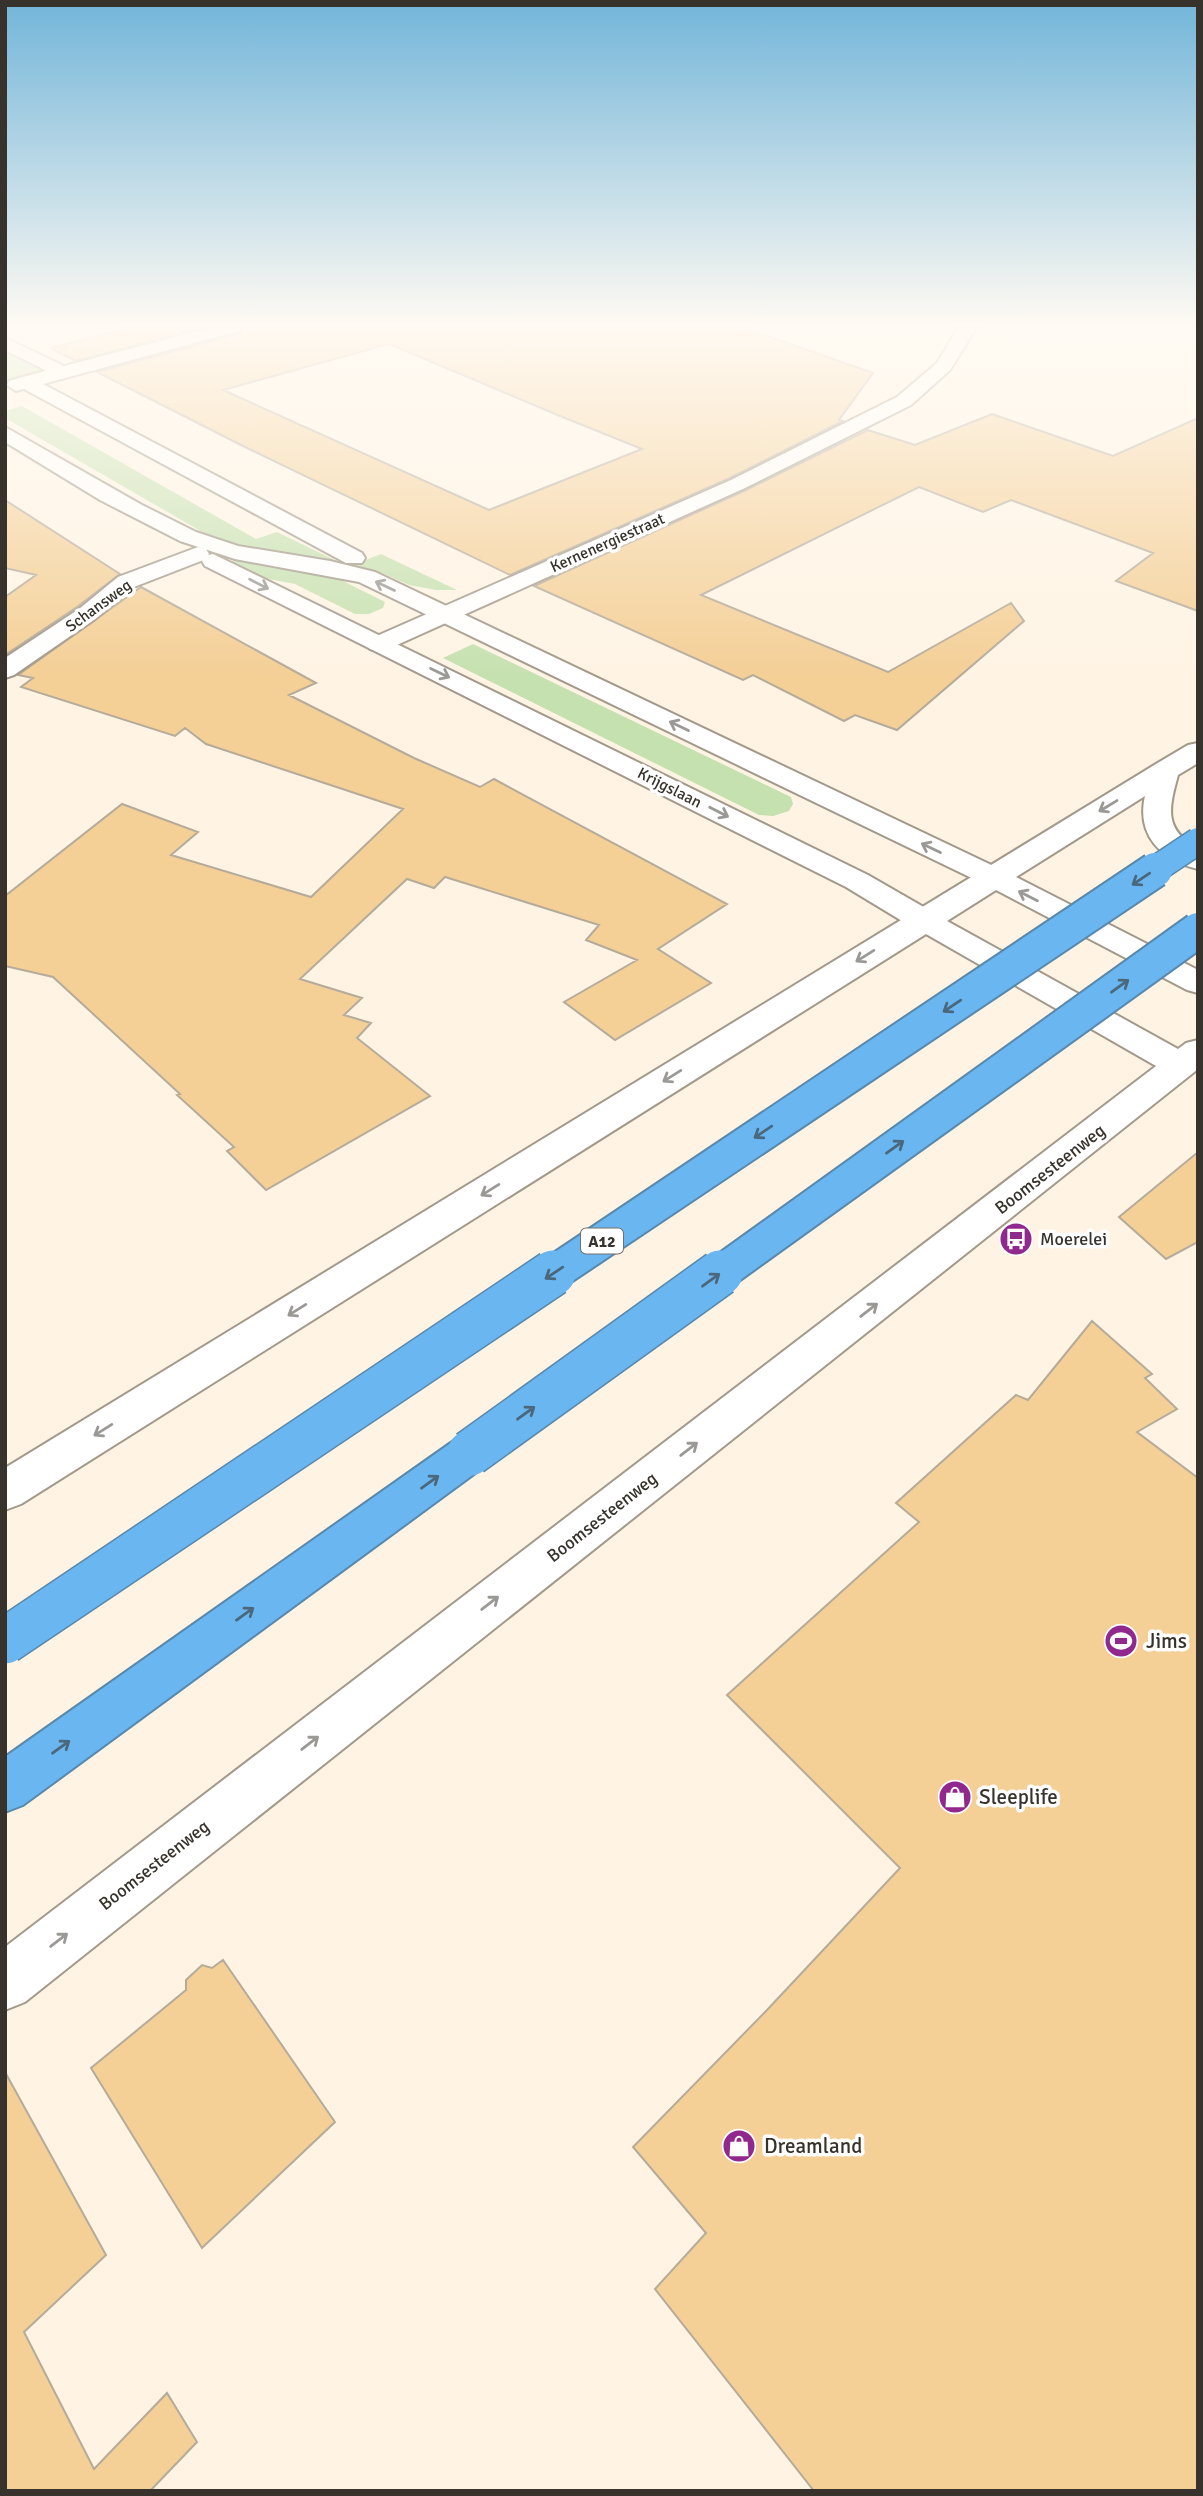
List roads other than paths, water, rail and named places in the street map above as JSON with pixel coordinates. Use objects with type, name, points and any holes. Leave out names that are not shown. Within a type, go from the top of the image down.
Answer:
[{"type":"highway","name":"A12","points":[[5,1641],[1198,841]]},
{"type":"highway","points":[[5,1787],[1198,930]]},
{"type":"street","name":"Krijgslaan","points":[[23,443],[153,521],[198,554],[857,881],[923,920],[1192,1064]]},
{"type":"street","points":[[141,443],[355,558]]},
{"type":"street","name":"Kernenergiestraat","points":[[379,644],[738,484],[819,443]]},
{"type":"street","name":"Krijgslaan","points":[[153,521],[234,552],[344,570],[367,577],[993,877],[1198,983]]},
{"type":"street","name":"Schansweg","points":[[5,670],[87,614],[126,582],[198,554]]},
{"type":"street","points":[[5,1491],[1198,751]]},
{"type":"street","points":[[1166,771],[1156,804],[1156,828],[1176,850],[1198,860]]},
{"type":"street","name":"Boomsesteenweg","points":[[5,1982],[1095,1135],[1192,1064]]},
{"type":"place","name":"Moerelei","points":[[1016,1239]]},
{"type":"place","name":"Jims","points":[[1121,1641]]},
{"type":"place","name":"Sleeplife","points":[[955,1797]]},
{"type":"place","name":"Dreamland","points":[[739,2146]]}]
